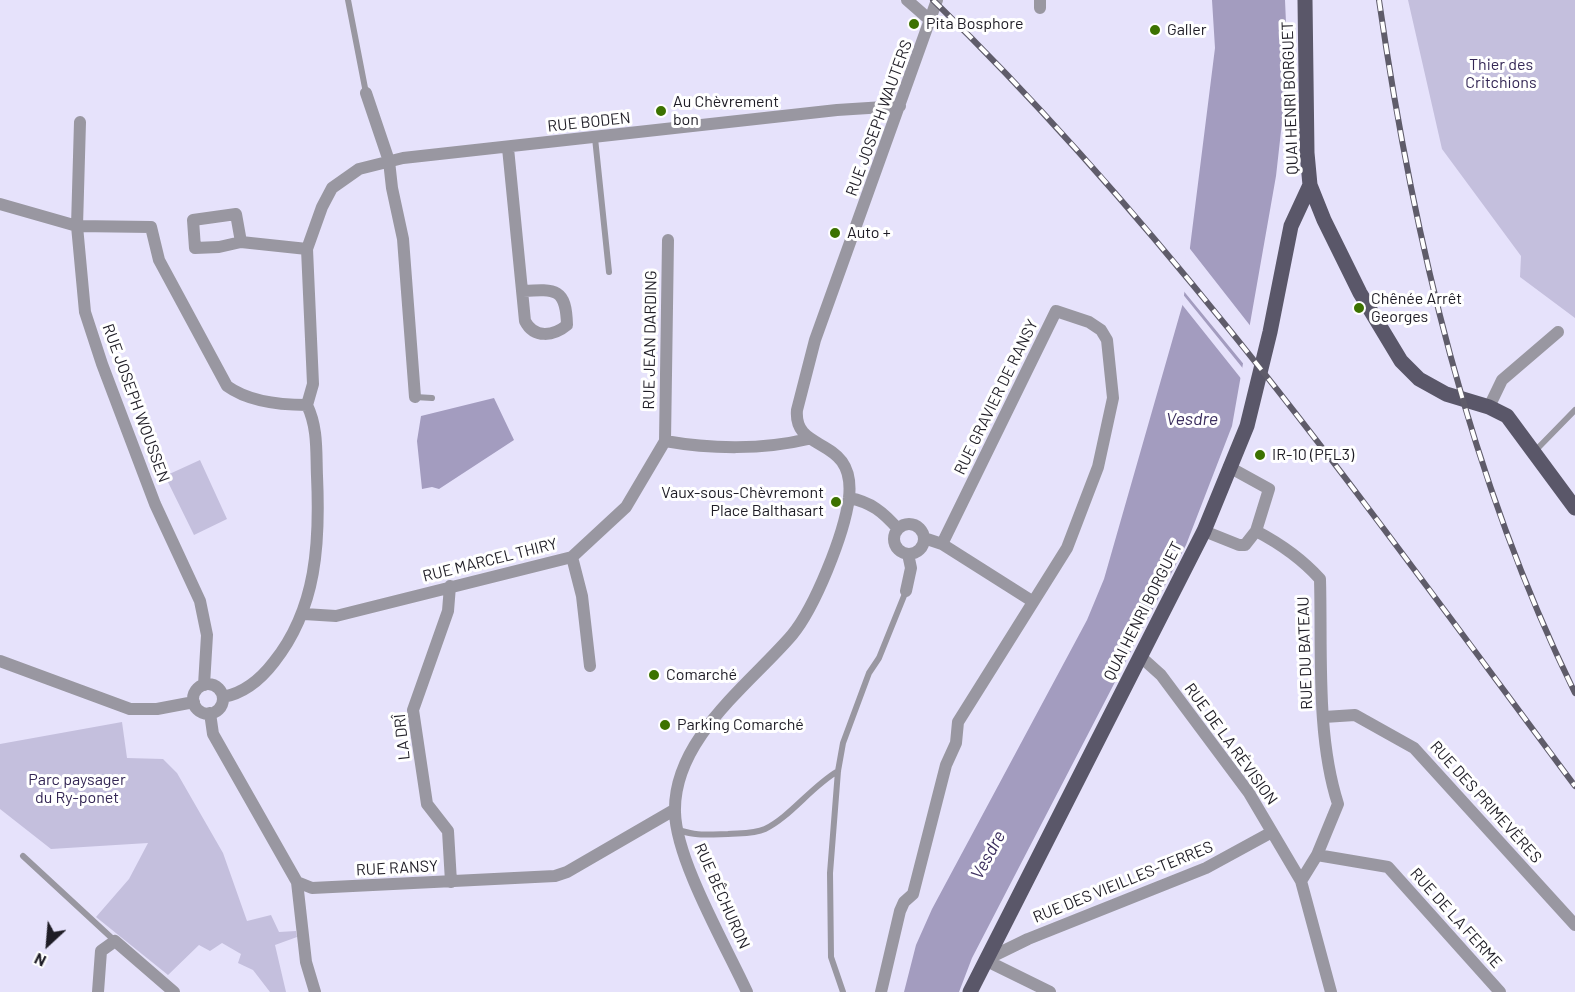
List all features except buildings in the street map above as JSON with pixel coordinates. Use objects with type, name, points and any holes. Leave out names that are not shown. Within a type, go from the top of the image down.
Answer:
[{"type":"main road","name":"QUAI HENRI BORGUET","points":[[970,992],[1204,531],[1252,410],[1291,226],[1310,185],[1307,153],[1305,0]]},
{"type":"main road","points":[[1310,185],[1324,220],[1360,293],[1401,361],[1419,379],[1446,394],[1489,407],[1507,416],[1575,508]]},
{"type":"main road","points":[[1291,226],[1306,218],[1324,220]]},
{"type":"street","points":[[907,0],[931,21]]},
{"type":"street","name":"RUE JOSEPH WAUTERS","points":[[808,439],[800,431],[796,420],[812,349],[937,0]]},
{"type":"street","points":[[366,93],[389,160],[407,265],[415,397]]},
{"type":"street","name":"RUE BODEN","points":[[307,249],[322,207],[332,188],[359,169],[389,160],[837,110],[900,106]]},
{"type":"street","name":"RUE JOSEPH WOUSSEN","points":[[80,122],[77,226],[85,312],[102,364],[155,504],[200,601],[206,620],[204,685]]},
{"type":"street","points":[[508,148],[522,291],[525,321],[528,328],[539,334],[557,333],[567,325],[567,306],[560,295],[546,290],[522,291]]},
{"type":"street","points":[[0,204],[77,226],[152,227],[159,260],[227,386],[247,396],[281,405],[307,405]]},
{"type":"street","name":"RUE JEAN DARDING","points":[[665,441],[668,240]]},
{"type":"street","points":[[223,697],[243,690],[262,677],[287,646],[304,614],[315,563],[319,520],[315,423],[307,405],[313,384],[307,249],[242,242]]},
{"type":"street","name":"RUE GRAVIER DE RANSY","points":[[881,992],[900,911],[904,902],[913,894],[946,765],[956,743],[958,722],[1067,548],[1098,467],[1113,398],[1107,340],[1101,330],[1089,322],[1056,311],[942,544]]},
{"type":"street","points":[[1489,407],[1502,380],[1558,332]]},
{"type":"street","points":[[665,441],[696,446],[788,444],[808,439],[827,447],[840,456],[847,469],[849,498],[836,546],[806,615],[792,635],[703,731],[681,779],[674,810]]},
{"type":"street","name":"RUE MARCEL THIRY","points":[[304,614],[336,616],[572,557],[626,507],[665,441]]},
{"type":"street","points":[[1204,531],[1239,545],[1245,544],[1256,531],[1269,489],[1229,467]]},
{"type":"street","points":[[849,498],[865,501],[881,511],[898,529]]},
{"type":"street","points":[[912,524],[920,529],[924,538],[921,548],[908,554],[899,550],[894,542],[898,529],[912,524]]},
{"type":"street","name":"RUE DU BATEAU","points":[[1256,531],[1270,538],[1309,567],[1320,579],[1324,717],[1329,777],[1338,804],[1317,855]]},
{"type":"street","points":[[924,538],[942,544],[1032,601]]},
{"type":"street","points":[[906,591],[910,568],[908,554]]},
{"type":"street","points":[[572,557],[582,596],[590,666]]},
{"type":"street","name":"LA DRÎ","points":[[450,586],[448,611],[413,710],[427,804],[448,831],[451,882]]},
{"type":"street","name":"RUE DE LA RÉVISION","points":[[1141,657],[1161,675],[1249,793],[1301,881],[1331,992]]},
{"type":"street","points":[[0,661],[130,709],[157,709],[194,702]]},
{"type":"street","points":[[204,685],[217,686],[223,697],[218,710],[210,713],[198,710],[194,702],[195,693],[204,685]]},
{"type":"street","points":[[210,713],[213,734],[297,882],[306,962],[315,992]]},
{"type":"street","name":"RUE DES PRIMEVÈRES","points":[[1324,717],[1355,715],[1414,748],[1575,925]]},
{"type":"street","name":"RUE BÊCHURON","points":[[674,810],[684,857],[747,992]]},
{"type":"street","name":"RUE RANSY","points":[[297,882],[312,888],[538,878],[561,874],[674,810]]},
{"type":"street","name":"RUE DES VIEILLES-TERRES","points":[[985,960],[1028,939],[1206,868],[1272,832]]},
{"type":"street","points":[[1301,881],[1317,855]]},
{"type":"street","name":"RUE DE LA FERME","points":[[1317,855],[1388,867],[1500,992]]},
{"type":"street","points":[[98,992],[101,951],[114,940],[174,992]]},
{"type":"street","points":[[985,960],[1050,992]]},
{"type":"lane","points":[[348,0],[366,93]]},
{"type":"lane","points":[[595,138],[609,272]]},
{"type":"lane","points":[[415,397],[432,398]]},
{"type":"lane","points":[[1535,452],[1575,410]]},
{"type":"lane","points":[[843,992],[831,957],[830,873],[838,771],[843,742],[869,673],[879,658],[906,591]]},
{"type":"lane","points":[[677,830],[701,837],[744,834],[765,828],[800,802],[819,782],[838,771]]},
{"type":"lane","points":[[23,856],[114,940]]},
{"type":"green space","name":"Thier des Critchions","points":[[1408,0],[1575,0],[1575,318],[1520,277],[1521,256],[1442,149]]},
{"type":"green space","points":[[200,460],[227,519],[194,535],[165,476]]},
{"type":"green space","name":"Parc paysager du Ry-ponet","points":[[122,722],[127,758],[163,759],[177,773],[223,853],[247,921],[271,915],[279,932],[296,931],[297,937],[275,945],[286,992],[270,992],[253,970],[238,963],[241,954],[222,943],[210,951],[199,945],[168,975],[96,917],[129,879],[148,843],[51,849],[0,809],[0,744]]},
{"type":"water","name":"Vesdre","points":[[1212,0],[1285,0],[1288,69],[1276,176],[1232,426],[1186,545],[972,958],[959,992],[904,992],[916,945],[932,909],[1087,620],[1104,579],[1183,303],[1215,48]]},
{"type":"water","points":[[494,398],[514,440],[439,489],[432,487],[422,489],[417,441],[421,416]]},
{"type":"pier","points":[[1187,245],[1252,328],[1246,367],[1182,289]]},
{"type":"pier","points":[[1181,292],[1245,371],[1243,381],[1180,302]]},
{"type":"railway","points":[[933,0],[1022,90],[1190,281],[1347,480],[1575,786]]},
{"type":"railway","points":[[1379,0],[1409,177],[1450,354],[1475,441],[1504,527],[1575,693]]},
{"type":"place","name":"Pita Bosphore","points":[[914,24]]},
{"type":"place","name":"Galler","points":[[1155,30]]},
{"type":"place","name":"Au Chèvrement bon","points":[[661,111]]},
{"type":"place","name":"Auto +","points":[[835,233]]},
{"type":"place","name":"Chênée Arrêt Georges","points":[[1359,308]]},
{"type":"place","name":"IR-10 (PFL3)","points":[[1260,455]]},
{"type":"place","name":"Vaux-sous-Chèvremont Place Balthasart","points":[[836,502]]},
{"type":"place","name":"Comarché","points":[[654,675]]},
{"type":"place","name":"Parking Comarché","points":[[665,725]]}]
